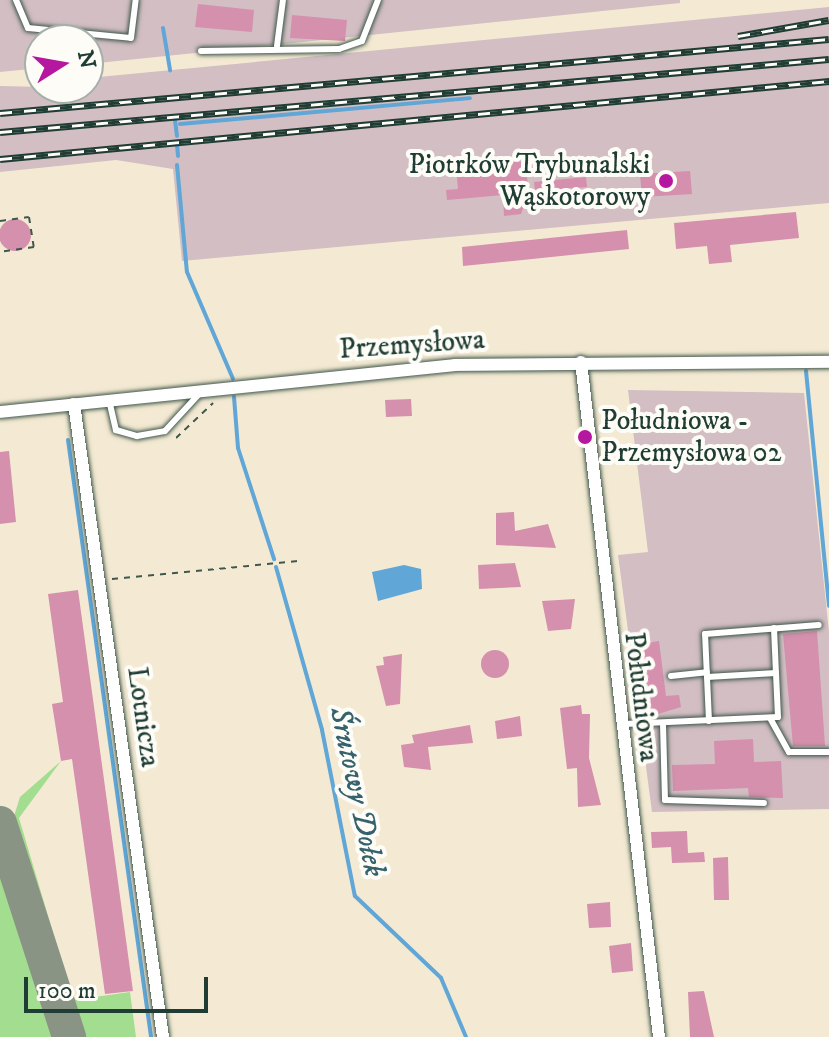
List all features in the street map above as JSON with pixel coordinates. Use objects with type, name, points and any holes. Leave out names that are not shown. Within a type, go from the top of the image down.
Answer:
[{"type":"street","name":"Przemysłowa","points":[[0,412],[427,367],[581,362],[829,362]]},
{"type":"street","name":"Południowa","points":[[581,362],[620,724],[659,1037]]},
{"type":"street","name":"Lotnicza","points":[[74,404],[163,1037]]},
{"type":"lane","points":[[16,0],[28,28],[131,38],[136,0]]},
{"type":"lane","points":[[277,46],[283,0]]},
{"type":"lane","points":[[201,51],[277,46],[339,49],[362,41],[378,0]]},
{"type":"lane","points":[[109,400],[116,430],[137,436],[168,430],[203,389]]},
{"type":"lane","points":[[709,721],[705,634],[819,625]]},
{"type":"lane","points":[[620,724],[778,717],[774,628]]},
{"type":"lane","points":[[671,676],[776,673]]},
{"type":"lane","points":[[770,718],[789,752],[829,752]]},
{"type":"lane","points":[[663,724],[665,800],[764,803]]},
{"type":"path","points":[[0,221],[29,217],[34,247],[0,252]]},
{"type":"path","points":[[176,438],[220,396]]},
{"type":"path","points":[[100,579],[298,561]]},
{"type":"shaded area","points":[[0,0],[680,0],[680,3],[104,62],[104,24],[24,24],[24,70],[0,72]]},
{"type":"shaded area","points":[[829,7],[829,203],[182,261],[173,169],[116,160],[0,172],[0,86],[24,87],[24,104],[104,104],[104,76]]},
{"type":"shaded area","points":[[628,390],[804,393],[829,632],[829,809],[652,812],[618,555],[648,552]]},
{"type":"green space","points":[[61,761],[19,818],[73,1000],[130,992],[136,1037],[81,1037],[10,829],[20,797]]},
{"type":"green space","points":[[0,845],[62,1037],[0,1037]]},
{"type":"water","points":[[404,565],[421,569],[422,589],[378,601],[372,572]]},
{"type":"building","points":[[198,4],[254,10],[252,32],[195,27]]},
{"type":"building","points":[[292,15],[347,20],[345,41],[290,38]]},
{"type":"building","points":[[525,161],[529,193],[521,214],[504,216],[503,195],[447,200],[446,190],[458,189],[456,167]]},
{"type":"building","name":"Piotrków Trybunalski Wąskotorowy","points":[[690,171],[692,194],[642,197],[640,174]]},
{"type":"building","points":[[586,177],[587,187],[535,191],[534,182]]},
{"type":"building","points":[[796,212],[799,238],[730,245],[732,262],[709,264],[707,246],[676,249],[674,223]]},
{"type":"building","points":[[15,219],[26,224],[31,235],[26,246],[15,251],[4,246],[-1,235],[4,224]]},
{"type":"building","points":[[627,230],[629,249],[463,266],[462,247]]},
{"type":"building","points":[[411,399],[412,416],[386,417],[385,400]]},
{"type":"building","points":[[9,451],[16,522],[0,524],[0,452]]},
{"type":"building","points":[[514,512],[515,531],[548,524],[556,548],[496,545],[496,513]]},
{"type":"building","points":[[515,563],[521,587],[479,589],[478,565]]},
{"type":"building","points":[[78,590],[133,991],[105,994],[72,759],[61,761],[52,704],[63,702],[48,594]]},
{"type":"building","points":[[575,599],[571,629],[548,631],[542,601]]},
{"type":"building","points":[[817,631],[825,746],[793,746],[783,634]]},
{"type":"building","points":[[659,641],[666,696],[679,695],[681,707],[648,717],[637,695],[647,691],[641,644]]},
{"type":"building","points":[[495,650],[505,654],[509,664],[505,674],[495,678],[485,674],[481,664],[485,654]]},
{"type":"building","points":[[402,654],[400,704],[386,706],[376,666],[384,665],[383,657]]},
{"type":"building","points":[[581,705],[582,714],[590,714],[589,758],[601,805],[578,807],[577,768],[567,769],[560,708]]},
{"type":"building","points":[[520,716],[522,736],[497,739],[495,721]]},
{"type":"building","points":[[470,725],[473,743],[428,747],[431,770],[404,767],[401,745],[414,743],[412,735]]},
{"type":"building","points":[[753,739],[754,762],[781,761],[783,798],[749,797],[748,788],[673,791],[672,765],[715,764],[714,741]]},
{"type":"building","points":[[687,831],[688,853],[704,852],[705,862],[672,863],[671,847],[652,848],[651,832]]},
{"type":"building","points":[[728,857],[729,900],[714,900],[713,858]]},
{"type":"building","points":[[610,902],[611,927],[589,928],[587,904]]},
{"type":"building","points":[[631,943],[633,971],[612,973],[609,946]]},
{"type":"building","points":[[704,991],[714,1037],[690,1037],[688,992]]},
{"type":"waterway","name":"Śrutowy Dołek","points":[[163,28],[170,70]]},
{"type":"waterway","points":[[180,124],[470,98]]},
{"type":"waterway","name":"Śrutowy Dołek","points":[[175,120],[177,136]]},
{"type":"waterway","name":"Śrutowy Dołek","points":[[177,144],[178,156]]},
{"type":"waterway","name":"Śrutowy Dołek","points":[[177,165],[187,272],[233,379]]},
{"type":"waterway","points":[[806,371],[829,606]]},
{"type":"waterway","name":"Śrutowy Dołek","points":[[234,397],[238,448],[274,559]]},
{"type":"waterway","points":[[68,440],[151,1037]]},
{"type":"waterway","name":"Śrutowy Dołek","points":[[276,567],[322,730],[355,896],[441,978],[466,1037]]},
{"type":"taxiway","points":[[0,823],[69,1037]]},
{"type":"railway","points":[[738,36],[829,20]]},
{"type":"railway","points":[[0,113],[829,39]]},
{"type":"railway","points":[[0,132],[829,59]]},
{"type":"railway","points":[[0,159],[829,81]]},
{"type":"place","name":"Piotrków Trybunalski Wąskotorowy","points":[[666,181]]},
{"type":"place","name":"Południowa - Przemysłowa 02","points":[[585,437]]}]
